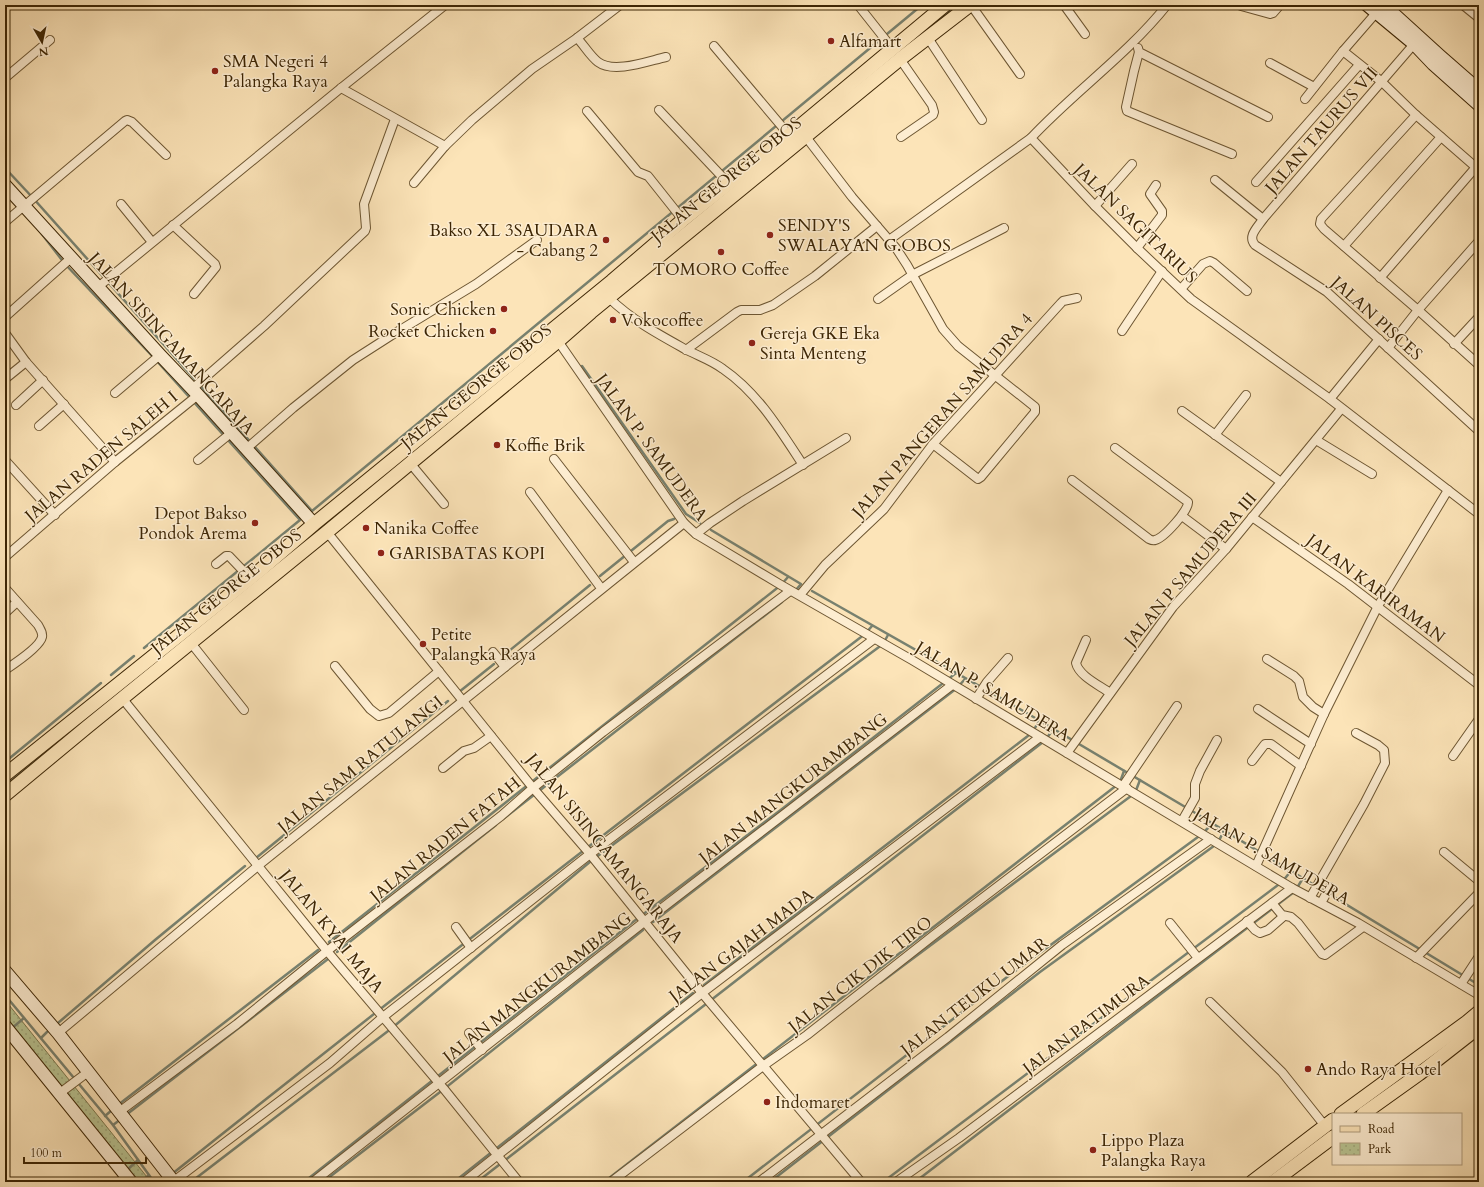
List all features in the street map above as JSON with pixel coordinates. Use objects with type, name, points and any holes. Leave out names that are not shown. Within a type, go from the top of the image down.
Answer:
[{"type":"main road","name":"JALAN GEORGE OBOS","points":[[5,775],[258,577],[327,532],[410,463],[452,419],[683,220],[945,5]]},
{"type":"main road","name":"JALAN GEORGE OBOS","points":[[5,795],[191,643],[314,524],[558,341],[900,59],[970,5]]},
{"type":"main road","points":[[906,36],[916,47]]},
{"type":"main road","points":[[1342,1113],[1479,1012]]},
{"type":"main road","points":[[1364,1113],[1419,1074],[1479,1027]]},
{"type":"main road","points":[[1252,1182],[1329,1123]]},
{"type":"main road","points":[[1273,1182],[1332,1138]]},
{"type":"street","points":[[98,287],[340,88],[445,5]]},
{"type":"street","points":[[414,183],[445,146],[518,80],[545,59],[578,38],[620,5]]},
{"type":"street","points":[[858,5],[892,48]]},
{"type":"street","points":[[970,5],[1020,74]]},
{"type":"street","points":[[1064,5],[1085,34]]},
{"type":"street","points":[[889,240],[1031,138],[1136,40],[1155,21],[1167,5]]},
{"type":"street","points":[[1241,6],[1270,14],[1273,13],[1280,5]]},
{"type":"street","points":[[1463,5],[1479,18]]},
{"type":"street","points":[[1376,8],[1414,44],[1479,90]]},
{"type":"street","points":[[1305,100],[1376,8]]},
{"type":"street","points":[[1376,8],[1436,60],[1479,105]]},
{"type":"street","points":[[578,38],[598,61],[610,66],[623,67],[666,57]]},
{"type":"street","points":[[928,38],[982,120]]},
{"type":"street","points":[[5,78],[50,40]]},
{"type":"street","points":[[1136,40],[1139,52],[1126,107],[1127,111],[1232,154]]},
{"type":"street","name":"JALAN TAURUS VII","points":[[1252,236],[1263,219],[1414,44]]},
{"type":"street","points":[[714,46],[789,134]]},
{"type":"street","points":[[1343,51],[1382,82],[1416,115],[1478,168],[1380,278]]},
{"type":"street","points":[[1139,52],[1268,117]]},
{"type":"street","points":[[900,59],[932,105],[934,112],[901,137]]},
{"type":"street","points":[[1270,63],[1314,87]]},
{"type":"street","points":[[1256,182],[1359,65]]},
{"type":"street","points":[[340,88],[445,146]]},
{"type":"street","points":[[588,110],[638,172],[648,176],[683,220]]},
{"type":"street","points":[[659,110],[728,183]]},
{"type":"street","points":[[1416,115],[1321,219],[1320,224],[1321,227],[1418,310],[1479,366]]},
{"type":"street","name":"JALAN RADEN SALEH I","points":[[5,557],[195,392],[364,233],[366,228],[364,204],[395,119]]},
{"type":"street","points":[[5,222],[119,125],[127,120],[132,122],[166,155]]},
{"type":"street","points":[[806,137],[889,240],[907,265],[946,333],[958,346],[1032,403],[1035,407],[1035,412],[978,479],[974,478],[933,444]]},
{"type":"street","points":[[1344,246],[1441,137]]},
{"type":"street","name":"JALAN SAGITARIUS","points":[[1031,138],[1095,206],[1162,272],[1192,299],[1330,399],[1479,514]]},
{"type":"street","points":[[1095,206],[1132,164]]},
{"type":"street","points":[[1215,180],[1263,219]]},
{"type":"street","name":"JALAN SISINGAMANGARAJA","points":[[5,185],[314,524]]},
{"type":"street","points":[[1137,248],[1162,214],[1162,211],[1150,194],[1156,185]]},
{"type":"street","points":[[121,204],[152,242]]},
{"type":"street","points":[[173,225],[216,266],[194,294]]},
{"type":"street","points":[[686,350],[736,312],[741,310],[760,310],[773,305],[815,276],[877,226]]},
{"type":"street","points":[[878,299],[912,275],[931,267],[1004,228]]},
{"type":"street","name":"JALAN PISCES","points":[[1252,236],[1252,240],[1255,245],[1327,292],[1479,431]]},
{"type":"street","points":[[246,449],[293,408],[353,360],[482,280],[536,240]]},
{"type":"street","points":[[1388,348],[1418,310],[1479,241]]},
{"type":"street","points":[[5,317],[71,258]]},
{"type":"street","points":[[1181,289],[1203,264],[1210,261],[1247,291]]},
{"type":"street","points":[[1122,331],[1162,272]]},
{"type":"street","points":[[609,298],[627,314],[686,350],[713,362],[724,369],[749,390],[769,415],[803,465]]},
{"type":"street","name":"JALAN PANGERAN SAMUDRA 4","points":[[800,595],[825,565],[884,509],[933,444],[1061,303],[1063,301],[1078,298]]},
{"type":"street","points":[[1454,344],[1479,317]]},
{"type":"street","points":[[5,333],[26,362],[115,462]]},
{"type":"street","points":[[1330,399],[1379,339]]},
{"type":"street","name":"JALAN P. SAMUDERA","points":[[558,341],[684,523],[696,534],[1125,787],[1292,888],[1363,927],[1479,995]]},
{"type":"street","points":[[115,393],[160,355]]},
{"type":"street","points":[[5,379],[26,362]]},
{"type":"street","points":[[16,405],[43,380]]},
{"type":"street","points":[[1215,435],[1246,395]]},
{"type":"street","points":[[39,426],[64,404]]},
{"type":"street","name":"JALAN P SAMUDERA III","points":[[1067,753],[1173,607],[1226,549],[1341,409]]},
{"type":"street","points":[[1182,411],[1281,482]]},
{"type":"street","points":[[198,460],[231,433]]},
{"type":"street","points":[[696,534],[732,508],[846,438]]},
{"type":"street","points":[[1316,440],[1372,474]]},
{"type":"street","points":[[1072,480],[1149,540],[1155,540],[1162,537],[1182,516],[1189,506],[1188,502],[1186,499],[1115,448]]},
{"type":"street","points":[[554,459],[634,562]]},
{"type":"street","points":[[5,460],[54,515]]},
{"type":"street","points":[[410,463],[444,504]]},
{"type":"street","points":[[1256,866],[1324,714],[1378,606],[1448,490]]},
{"type":"street","points":[[530,492],[601,588]]},
{"type":"street","points":[[1182,516],[1226,549]]},
{"type":"street","name":"JALAN KARIRAMAN","points":[[1252,518],[1324,566],[1479,685]]},
{"type":"street","name":"JALAN SAM RATULANGI","points":[[58,1033],[259,865],[601,588],[684,523]]},
{"type":"street","name":"JALAN SISINGAMANGARAJA","points":[[327,532],[533,788],[590,854],[702,993],[861,1182]]},
{"type":"street","points":[[216,564],[226,556],[229,556],[258,577]]},
{"type":"street","points":[[5,588],[42,631],[42,637],[39,643],[5,670]]},
{"type":"street","name":"JALAN RADEN FATAH","points":[[119,1112],[237,1024],[327,951],[501,816],[533,788],[603,732],[790,590]]},
{"type":"street","points":[[5,613],[17,602]]},
{"type":"street","points":[[5,971],[58,1033],[174,1182],[330,1063],[383,1017],[590,854],[874,639]]},
{"type":"street","points":[[1086,640],[1076,662],[1077,667],[1082,673],[1110,693]]},
{"type":"street","points":[[191,643],[244,710]]},
{"type":"street","points":[[493,652],[505,667]]},
{"type":"street","points":[[976,699],[987,682],[1008,658]]},
{"type":"street","points":[[1267,659],[1294,676],[1299,681],[1303,697],[1313,707],[1324,714]]},
{"type":"street","points":[[335,666],[370,709],[379,716],[389,712],[439,671]]},
{"type":"street","name":"JALAN MANGKURAMBANG","points":[[313,1182],[644,922],[952,685]]},
{"type":"street","name":"JALAN KYAI MAJA","points":[[122,698],[259,865],[327,951],[498,1154],[519,1182]]},
{"type":"street","name":"JALAN CIK DIK TIRO","points":[[611,1182],[763,1066],[807,1035],[1125,787],[1134,770],[1177,706]]},
{"type":"street","points":[[1258,709],[1311,744]]},
{"type":"street","points":[[1453,756],[1479,719]]},
{"type":"street","points":[[1310,898],[1364,804],[1385,763],[1384,750],[1356,733]]},
{"type":"street","points":[[443,768],[464,751],[474,748],[491,736]]},
{"type":"street","name":"JALAN GAJAH MADA","points":[[464,1182],[702,993],[1040,737]]},
{"type":"street","points":[[1182,821],[1194,798],[1195,784],[1200,771],[1217,740]]},
{"type":"street","points":[[1252,760],[1264,744],[1272,744],[1301,766]]},
{"type":"street","name":"JALAN TEUKU UMAR","points":[[758,1182],[948,1037],[1062,945],[1211,839]]},
{"type":"street","points":[[1444,852],[1479,881]]},
{"type":"street","points":[[1321,903],[1330,887]]},
{"type":"street","name":"JALAN PATIMURA","points":[[896,1182],[960,1138],[1292,888]]},
{"type":"street","points":[[1416,958],[1479,892]]},
{"type":"street","points":[[1272,903],[1282,915],[1293,919],[1322,954],[1325,955],[1363,927]]},
{"type":"street","points":[[1247,921],[1258,933],[1260,933],[1268,930],[1284,916]]},
{"type":"street","points":[[1170,923],[1198,958]]},
{"type":"street","points":[[456,927],[471,948]]},
{"type":"street","points":[[1461,984],[1478,958]]},
{"type":"street","points":[[1210,1002],[1282,1072],[1329,1123]]},
{"type":"street","points":[[5,1026],[63,1090],[131,1182]]},
{"type":"street","points":[[469,1033],[482,1050]]},
{"type":"street","points":[[63,1090],[88,1072]]},
{"type":"green space","points":[[5,1000],[151,1182],[134,1182],[5,1022]]},
{"type":"waterway","points":[[5,168],[312,511],[922,5]]},
{"type":"waterway","points":[[914,39],[958,5]]},
{"type":"waterway","points":[[38,229],[65,264],[155,359],[300,520],[144,648]]},
{"type":"waterway","points":[[582,366],[686,514],[700,523]]},
{"type":"waterway","points":[[306,539],[378,480]]},
{"type":"waterway","points":[[600,576],[668,521],[674,519]]},
{"type":"waterway","points":[[711,530],[801,584],[795,591]]},
{"type":"waterway","points":[[329,942],[781,585],[788,577]]},
{"type":"waterway","points":[[504,655],[590,585]]},
{"type":"waterway","points":[[812,591],[1025,712],[1192,811],[1479,985]]},
{"type":"waterway","points":[[503,819],[782,602]]},
{"type":"waterway","points":[[172,1174],[517,902],[865,634],[872,626]]},
{"type":"waterway","points":[[191,1182],[392,1028],[591,861],[883,644],[888,635]]},
{"type":"waterway","points":[[147,670],[176,646]]},
{"type":"waterway","points":[[111,675],[134,656]]},
{"type":"waterway","points":[[459,692],[494,664]]},
{"type":"waterway","points":[[304,1182],[633,922],[782,809],[956,673]]},
{"type":"waterway","points":[[653,922],[957,688],[965,679]]},
{"type":"waterway","points":[[5,762],[101,683]]},
{"type":"waterway","points":[[256,858],[448,701]]},
{"type":"waterway","points":[[704,985],[1033,732],[1039,720]]},
{"type":"waterway","points":[[1047,738],[1053,729]]},
{"type":"waterway","points":[[477,1182],[1043,742]]},
{"type":"waterway","points":[[5,786],[53,747]]},
{"type":"waterway","points":[[1120,782],[1124,771]]},
{"type":"waterway","points":[[880,983],[1135,793],[1140,780]]},
{"type":"waterway","points":[[604,1182],[1117,785]]},
{"type":"waterway","points":[[743,1182],[1011,974],[1202,834],[1213,823]]},
{"type":"waterway","points":[[337,952],[496,825]]},
{"type":"waterway","points":[[770,1182],[1040,972],[1218,843],[1224,830]]},
{"type":"waterway","points":[[58,1023],[245,866]]},
{"type":"waterway","points":[[883,1182],[1282,882],[1291,871]]},
{"type":"waterway","points":[[1297,888],[1303,878]]},
{"type":"waterway","points":[[915,1182],[1294,892]]},
{"type":"waterway","points":[[323,1182],[444,1089],[643,930]]},
{"type":"waterway","points":[[118,1105],[318,950]]},
{"type":"waterway","points":[[126,1115],[328,959]]},
{"type":"waterway","points":[[454,1182],[693,993]]},
{"type":"waterway","points":[[5,995],[113,1125],[154,1182]]},
{"type":"waterway","points":[[11,1029],[24,1018]]},
{"type":"waterway","points":[[41,1038],[47,1032]]},
{"type":"waterway","points":[[105,1116],[112,1110]]},
{"type":"waterway","points":[[113,1125],[121,1119]]},
{"type":"waterway","points":[[127,1170],[138,1160]]},
{"type":"waterway","points":[[113,1182],[121,1175]]},
{"type":"waterway","points":[[141,1182],[149,1175]]},
{"type":"waterway","points":[[5,1178],[8,1182]]},
{"type":"place","name":"Alfamart","points":[[831,41]]},
{"type":"place","name":"SMA Negeri 4 Palangka Raya","points":[[215,71]]},
{"type":"place","name":"SENDY'S SWALAYAN G.OBOS","points":[[770,235]]},
{"type":"place","name":"Bakso XL 3SAUDARA - Cabang 2","points":[[606,240]]},
{"type":"place","name":"TOMORO Coffee","points":[[721,252]]},
{"type":"place","name":"Sonic Chicken","points":[[504,309]]},
{"type":"place","name":"Vokocoffee","points":[[613,320]]},
{"type":"place","name":"Rocket Chicken","points":[[493,331]]},
{"type":"place","name":"Gereja GKE Eka Sinta Menteng","points":[[752,343]]},
{"type":"place","name":"Koffie Brik","points":[[497,445]]},
{"type":"place","name":"Depot Bakso Pondok Arema","points":[[255,523]]},
{"type":"place","name":"Nanika Coffee","points":[[366,528]]},
{"type":"place","name":"GARISBATAS KOPI","points":[[381,553]]},
{"type":"place","name":"Petite Palangka Raya","points":[[423,644]]},
{"type":"place","name":"Ando Raya Hotel","points":[[1308,1069]]},
{"type":"place","name":"Indomaret","points":[[767,1102]]},
{"type":"place","name":"Lippo Plaza Palangka Raya","points":[[1093,1150]]}]
